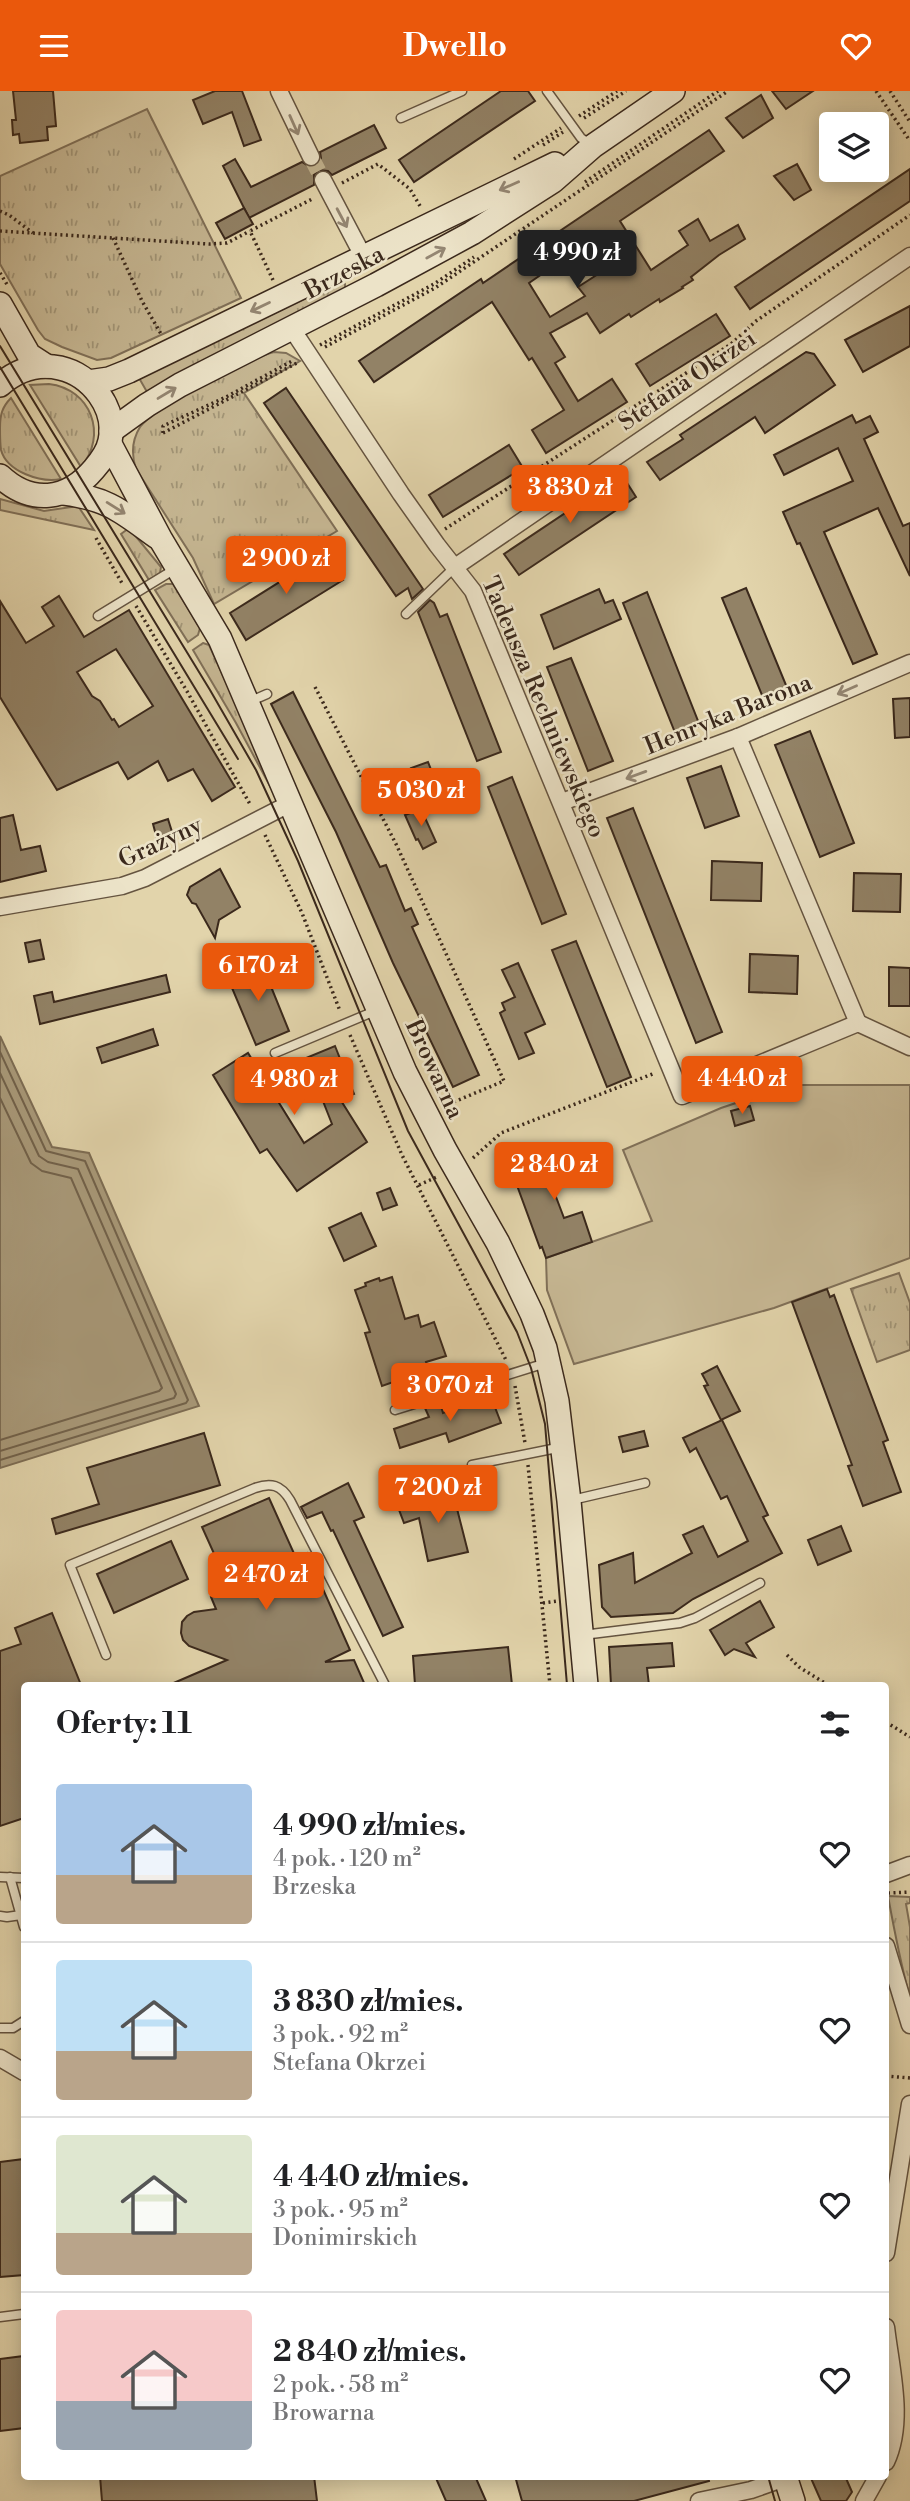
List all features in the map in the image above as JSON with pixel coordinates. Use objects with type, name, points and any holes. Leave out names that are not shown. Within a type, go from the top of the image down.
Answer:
[{"type":"main road","name":"Brzeska","points":[[110,438],[147,405],[180,385],[472,233],[553,181],[593,146],[673,91]]},
{"type":"main road","name":"Brzeska","points":[[89,381],[109,379],[129,372],[593,146]]},
{"type":"main road","points":[[5,297],[29,355],[46,366],[74,372],[89,381]]},
{"type":"main road","points":[[0,385],[23,370],[46,366]]},
{"type":"main road","name":"Browarna","points":[[89,381],[103,402],[110,438],[160,540],[258,698],[291,803],[378,1010],[427,1115],[533,1314],[549,1362],[563,1447],[586,1682]]},
{"type":"main road","points":[[64,493],[92,472],[110,438]]},
{"type":"main road","name":"Browarna","points":[[2,481],[30,494],[64,493],[109,503],[160,540]]},
{"type":"main road","points":[[786,2480],[793,2501]]},
{"type":"street","points":[[279,91],[311,157]]},
{"type":"street","points":[[325,185],[363,256]]},
{"type":"street","name":"Stefana Okrzei","points":[[455,567],[910,256]]},
{"type":"street","name":"Tadeusza Rechniewskiego","points":[[292,328],[432,538],[473,591],[682,1096],[858,1023]]},
{"type":"street","name":"Henryka Barona","points":[[562,802],[738,737],[910,663]]},
{"type":"street","points":[[738,737],[858,1023],[910,1047]]},
{"type":"street","name":"Grażyny","points":[[0,907],[122,886],[145,878],[291,803]]},
{"type":"street","points":[[889,1873],[910,1865]]},
{"type":"street","points":[[889,1956],[910,2025]]},
{"type":"street","points":[[0,2058],[21,2070]]},
{"type":"street","points":[[889,2234],[910,2104]]},
{"type":"street","points":[[889,2350],[895,2396],[889,2452]]},
{"type":"street","points":[[699,2501],[751,2490],[777,2480]]},
{"type":"street","points":[[864,2501],[876,2480]]},
{"type":"lane","points":[[401,118],[461,91]]},
{"type":"lane","points":[[547,91],[581,138],[593,146]]},
{"type":"lane","points":[[406,614],[455,567]]},
{"type":"lane","points":[[98,616],[177,568]]},
{"type":"lane","points":[[275,1053],[378,1010]]},
{"type":"lane","points":[[395,1410],[549,1362]]},
{"type":"lane","points":[[472,1465],[563,1447]]},
{"type":"lane","points":[[569,1501],[645,1483]]},
{"type":"lane","points":[[106,1655],[70,1565],[270,1484],[278,1487],[290,1500],[383,1682]]},
{"type":"lane","points":[[580,1635],[680,1623],[695,1618],[760,1583]]},
{"type":"lane","points":[[0,1877],[21,1878]]},
{"type":"lane","points":[[0,1916],[21,1915],[10,1877]]},
{"type":"lane","points":[[0,2028],[13,2028],[21,2023]]},
{"type":"lane","points":[[0,2316],[21,2313]]},
{"type":"path","points":[[876,91],[910,141]]},
{"type":"path","points":[[890,91],[910,122]]},
{"type":"path","points":[[0,231],[227,243],[325,185],[378,164],[410,189],[423,211]]},
{"type":"path","points":[[0,211],[33,233]]},
{"type":"path","points":[[432,538],[731,344],[756,321],[910,215]]},
{"type":"path","points":[[250,231],[275,285]]},
{"type":"path","points":[[113,238],[142,301],[164,339]]},
{"type":"path","points":[[0,273],[5,297]]},
{"type":"path","points":[[96,538],[188,693],[258,820],[302,913],[345,1023],[402,1155],[512,1374],[527,1454],[550,1682]]},
{"type":"path","points":[[315,687],[397,846],[504,1081],[427,1115]]},
{"type":"path","points":[[469,1161],[501,1133],[670,1067]]},
{"type":"path","points":[[787,1655],[799,1667],[823,1682]]},
{"type":"path","points":[[889,1724],[910,1737]]},
{"type":"path","points":[[889,1893],[910,1892]]},
{"type":"path","points":[[889,2076],[910,2078]]},
{"type":"green space","points":[[147,109],[241,298],[111,358],[97,360],[45,339],[0,264],[0,176]]},
{"type":"green space","points":[[341,281],[345,284],[345,289],[147,392],[139,378]]},
{"type":"green space","points":[[274,352],[286,353],[300,361],[244,393],[337,531],[214,604],[193,558],[136,469],[133,458],[134,442],[140,427],[163,408],[224,374]]},
{"type":"green space","points":[[49,384],[76,395],[91,415],[93,441],[81,467],[30,385]]},
{"type":"green space","points":[[11,398],[61,479],[44,479],[26,474],[4,458],[1,450],[0,419]]},
{"type":"green space","points":[[0,499],[44,511],[78,506],[94,530],[0,510]]},
{"type":"green space","points":[[129,528],[161,567],[160,573],[149,580],[121,534]]},
{"type":"green space","points":[[166,584],[173,584],[200,628],[198,635],[188,642],[155,590]]},
{"type":"green space","points":[[203,643],[209,645],[271,788],[193,650]]},
{"type":"green space","points":[[790,1085],[910,1085],[910,1258],[774,1308],[574,1364],[547,1290],[546,1258],[652,1221],[623,1150],[721,1108]]},
{"type":"green space","points":[[899,1273],[910,1303],[910,1350],[877,1362],[851,1289]]},
{"type":"green space","points":[[889,1896],[910,1897],[910,1903],[906,1904],[910,1927],[910,1998]]},
{"type":"water","points":[[0,1036],[52,1147],[89,1153],[199,1406],[0,1468]]},
{"type":"building","points":[[13,91],[53,91],[56,126],[47,127],[48,140],[20,143],[19,134],[13,135],[12,120],[16,120]]},
{"type":"building","points":[[215,91],[242,91],[261,140],[244,146],[232,112],[203,124],[193,100]]},
{"type":"building","points":[[501,91],[528,91],[535,101],[414,182],[399,160]]},
{"type":"building","points":[[772,91],[813,91],[786,109]]},
{"type":"building","points":[[761,95],[773,118],[743,138],[726,118]]},
{"type":"building","points":[[374,125],[386,148],[332,175],[328,171],[319,170],[314,175],[314,185],[249,218],[223,166],[235,159],[251,187],[302,162],[310,167],[316,166],[321,158],[320,152]]},
{"type":"building","points":[[709,130],[724,151],[620,221],[651,270],[688,245],[679,231],[698,219],[710,241],[738,225],[745,239],[691,277],[693,280],[683,288],[631,317],[629,314],[600,333],[587,313],[550,333],[565,357],[555,363],[578,401],[612,379],[627,402],[546,453],[532,430],[564,410],[532,358],[529,360],[492,302],[374,382],[359,361],[481,279],[483,283]],"holes":[[[603,232],[620,260],[578,287],[585,296],[550,317],[529,283]]]},
{"type":"building","points":[[797,164],[811,190],[794,200],[774,176]]},
{"type":"building","points":[[910,169],[910,201],[750,309],[735,287]]},
{"type":"building","points":[[244,208],[253,224],[225,239],[216,223]]},
{"type":"building","points":[[910,306],[910,346],[863,372],[845,340]]},
{"type":"building","points":[[716,314],[730,336],[650,386],[636,364]]},
{"type":"building","points":[[806,352],[814,354],[835,385],[765,433],[755,417],[660,480],[647,462],[683,439],[680,435]]},
{"type":"building","points":[[286,388],[423,589],[412,599],[408,588],[396,596],[264,403]]},
{"type":"building","points":[[852,415],[856,423],[870,416],[878,432],[864,439],[903,526],[910,523],[910,576],[878,508],[824,532],[877,654],[853,664],[800,543],[797,544],[783,512],[853,481],[838,448],[784,475],[774,455]]},
{"type":"building","points":[[509,445],[523,468],[443,517],[429,495]]},
{"type":"building","points":[[622,475],[636,497],[519,575],[504,554]]},
{"type":"building","points":[[326,553],[343,580],[246,640],[230,613]]},
{"type":"building","points":[[746,588],[788,690],[764,700],[722,598]]},
{"type":"building","points":[[599,589],[605,603],[613,600],[621,619],[554,649],[541,615]]},
{"type":"building","points":[[647,592],[700,726],[676,735],[623,603]]},
{"type":"building","points":[[59,596],[84,637],[129,610],[235,787],[212,801],[193,769],[168,781],[158,761],[128,779],[118,762],[57,790],[0,697],[0,601],[26,643],[54,626],[42,607]],"holes":[[[116,649],[153,706],[119,727],[100,701],[92,696],[77,672]]]},
{"type":"building","points":[[430,600],[440,617],[447,614],[501,752],[477,761],[418,612]]},
{"type":"building","points":[[571,658],[613,761],[588,771],[547,667]]},
{"type":"building","points":[[293,692],[380,867],[386,865],[405,911],[411,908],[418,924],[412,927],[479,1075],[453,1087],[393,963],[336,832],[271,704]]},
{"type":"building","points":[[910,698],[910,737],[895,738],[893,699]]},
{"type":"building","points":[[810,731],[854,843],[820,857],[775,745]]},
{"type":"building","points":[[428,762],[442,798],[423,805],[411,768]]},
{"type":"building","points":[[721,766],[739,816],[705,828],[687,778]]},
{"type":"building","points":[[512,777],[566,914],[542,924],[488,787]]},
{"type":"building","points":[[633,808],[722,1032],[696,1043],[607,818]]},
{"type":"building","points":[[421,809],[436,842],[423,849],[405,815]]},
{"type":"building","points":[[13,815],[21,850],[40,846],[46,871],[0,882],[0,818]]},
{"type":"building","points":[[168,819],[173,835],[157,839],[153,824]]},
{"type":"building","points":[[712,861],[762,863],[761,901],[711,900]]},
{"type":"building","points":[[220,869],[240,907],[219,920],[215,938],[196,904],[192,903],[187,895],[190,887]]},
{"type":"building","points":[[854,873],[901,874],[900,912],[853,911]]},
{"type":"building","points":[[40,940],[44,959],[29,962],[25,943]]},
{"type":"building","points":[[576,941],[631,1077],[607,1087],[552,950]]},
{"type":"building","points":[[750,954],[798,956],[797,994],[749,992]]},
{"type":"building","points":[[261,962],[289,1031],[256,1045],[227,976]]},
{"type":"building","points":[[518,963],[545,1024],[525,1033],[534,1053],[519,1059],[500,1013],[505,1010],[502,1003],[515,997],[502,970]]},
{"type":"building","points":[[889,967],[910,968],[910,1006],[889,1006]]},
{"type":"building","points":[[166,975],[170,992],[40,1024],[34,996],[52,992],[54,1002]]},
{"type":"building","points":[[153,1029],[158,1045],[102,1063],[97,1048]]},
{"type":"building","points":[[335,1046],[354,1094],[340,1099],[367,1142],[297,1191],[267,1149],[260,1153],[213,1075],[248,1053],[304,1143],[332,1124],[306,1058]]},
{"type":"building","points":[[750,1106],[754,1120],[735,1126],[731,1111]]},
{"type":"building","points":[[564,1150],[570,1165],[592,1159],[596,1176],[553,1189],[564,1218],[582,1212],[592,1242],[546,1258],[515,1180],[531,1176],[527,1159]]},
{"type":"building","points":[[390,1188],[397,1205],[383,1210],[377,1193]]},
{"type":"building","points":[[361,1213],[376,1246],[344,1261],[329,1228]]},
{"type":"building","points":[[392,1277],[405,1319],[418,1315],[421,1327],[434,1322],[446,1356],[426,1362],[435,1391],[421,1395],[413,1375],[382,1386],[365,1333],[370,1332],[355,1290],[379,1278],[380,1281]]},
{"type":"building","points":[[827,1289],[830,1297],[834,1295],[888,1440],[883,1442],[901,1492],[863,1506],[848,1466],[852,1465],[792,1302]]},
{"type":"building","points":[[717,1366],[740,1411],[721,1420],[704,1386],[708,1385],[702,1374]]},
{"type":"building","points":[[491,1397],[501,1423],[449,1442],[446,1433],[400,1448],[394,1429],[429,1417],[425,1408],[440,1403],[443,1413]]},
{"type":"building","points":[[722,1420],[768,1515],[763,1517],[782,1553],[693,1599],[673,1613],[611,1617],[602,1607],[599,1565],[633,1553],[635,1583],[692,1553],[683,1535],[703,1526],[718,1557],[748,1541],[727,1496],[721,1499],[696,1448],[690,1452],[683,1438]]},
{"type":"building","points":[[644,1431],[648,1446],[623,1452],[619,1437]]},
{"type":"building","points":[[204,1433],[220,1485],[56,1534],[52,1519],[99,1504],[87,1468]]},
{"type":"building","points":[[348,1483],[364,1517],[354,1521],[403,1627],[383,1636],[322,1512],[307,1518],[301,1507]]},
{"type":"building","points":[[452,1489],[468,1552],[428,1561],[419,1518],[404,1523],[398,1507]]},
{"type":"building","points":[[269,1498],[296,1558],[307,1553],[350,1650],[325,1662],[354,1660],[364,1682],[176,1682],[227,1660],[189,1646],[181,1633],[182,1622],[187,1616],[194,1612],[216,1609],[211,1597],[230,1589],[202,1527]]},
{"type":"building","points":[[841,1526],[851,1551],[818,1565],[808,1540]]},
{"type":"building","points":[[171,1541],[188,1579],[114,1613],[97,1574]]},
{"type":"building","points":[[760,1601],[774,1627],[746,1643],[755,1657],[734,1649],[725,1655],[710,1630]]},
{"type":"building","points":[[52,1613],[80,1682],[21,1682],[21,1819],[0,1826],[0,1651],[21,1644],[15,1628]]},
{"type":"building","points":[[672,1643],[674,1666],[647,1668],[649,1682],[611,1682],[609,1647]]},
{"type":"building","points":[[508,1647],[512,1682],[415,1682],[413,1656]]},
{"type":"building","points":[[21,2159],[21,2275],[0,2277],[0,2162]]},
{"type":"building","points":[[21,2356],[21,2428],[0,2431],[0,2359]]},
{"type":"building","points":[[100,2480],[314,2480],[317,2501],[102,2501]]},
{"type":"building","points":[[437,2480],[477,2480],[486,2501],[446,2501]]},
{"type":"building","points":[[516,2480],[709,2481],[634,2501],[522,2501]]},
{"type":"building","points":[[812,2480],[847,2480],[852,2492],[846,2501],[821,2501]]},
{"type":"tunnel","points":[[311,157],[323,180]]},
{"type":"tram line","points":[[0,346],[256,770],[298,861],[408,1131],[517,1332],[531,1368],[545,1424],[567,1682]]},
{"type":"tram line","points":[[0,367],[238,759]]},
{"type":"tram line","points":[[769,2480],[775,2501]]}]
